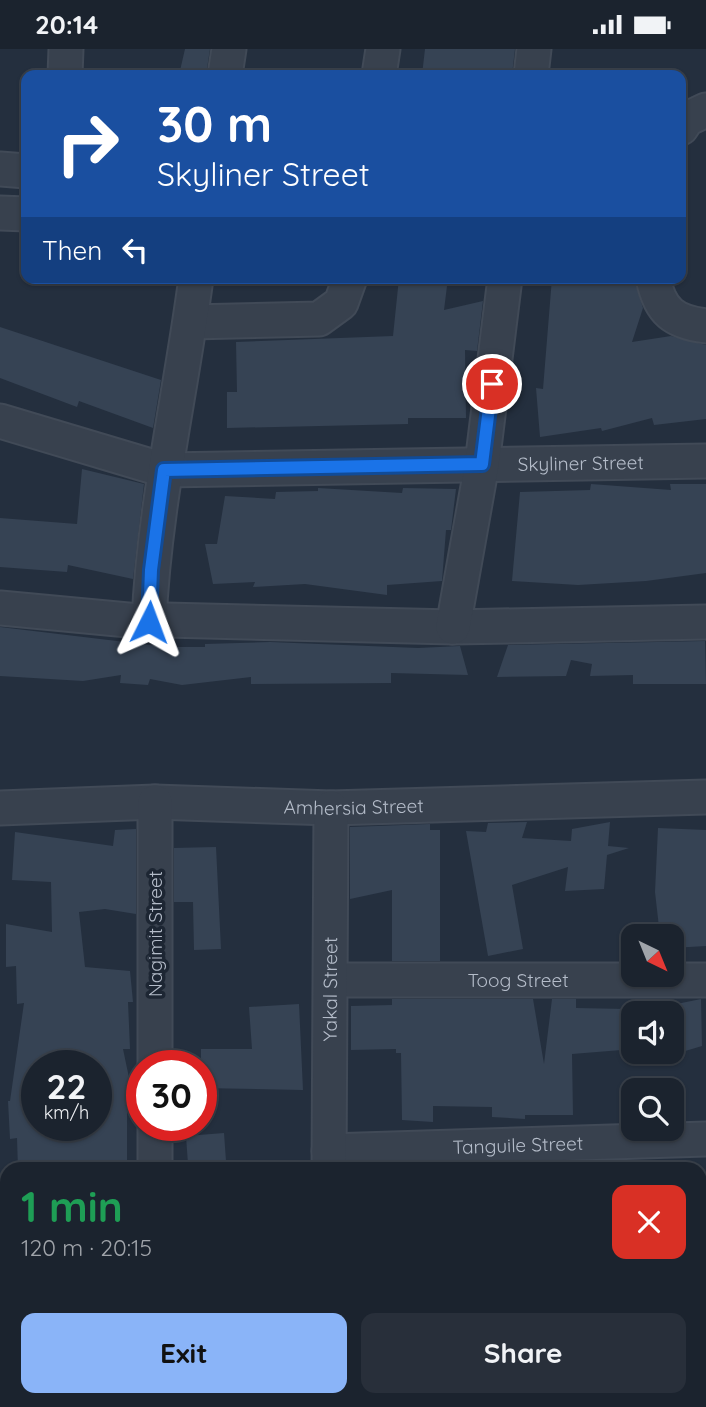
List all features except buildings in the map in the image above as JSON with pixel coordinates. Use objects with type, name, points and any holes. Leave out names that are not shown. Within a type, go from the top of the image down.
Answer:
[{"type":"street","points":[[65,70],[66,49]]},
{"type":"street","points":[[226,70],[229,49]]},
{"type":"street","points":[[380,70],[383,49]]},
{"type":"street","points":[[532,70],[534,49]]},
{"type":"street","points":[[686,120],[706,110]]},
{"type":"street","points":[[0,169],[21,171]]},
{"type":"street","points":[[0,213],[21,214]]},
{"type":"street","points":[[149,622],[151,570],[164,470],[195,284]]},
{"type":"street","points":[[191,321],[319,319],[341,303],[348,284]]},
{"type":"street","points":[[453,627],[482,464],[504,284]]},
{"type":"street","points":[[655,284],[661,301],[680,323],[706,326]]},
{"type":"street","name":"Skyliner Street","points":[[0,421],[164,470],[706,461]]},
{"type":"street","points":[[0,608],[149,622],[453,627],[706,622]]},
{"type":"street","name":"Amhersia Street","points":[[0,808],[155,802],[331,808],[706,797]]},
{"type":"street","name":"Nagimit Street","points":[[155,802],[155,1050]]},
{"type":"street","name":"Yakal Street","points":[[329,1160],[331,808]]},
{"type":"street","name":"Toog Street","points":[[331,980],[706,980]]},
{"type":"street","name":"Tanguile Street","points":[[329,1160],[706,1139]]},
{"type":"street","points":[[155,1141],[155,1162]]},
{"type":"route","points":[[149,622],[151,570],[164,470],[482,464],[492,384]]}]
